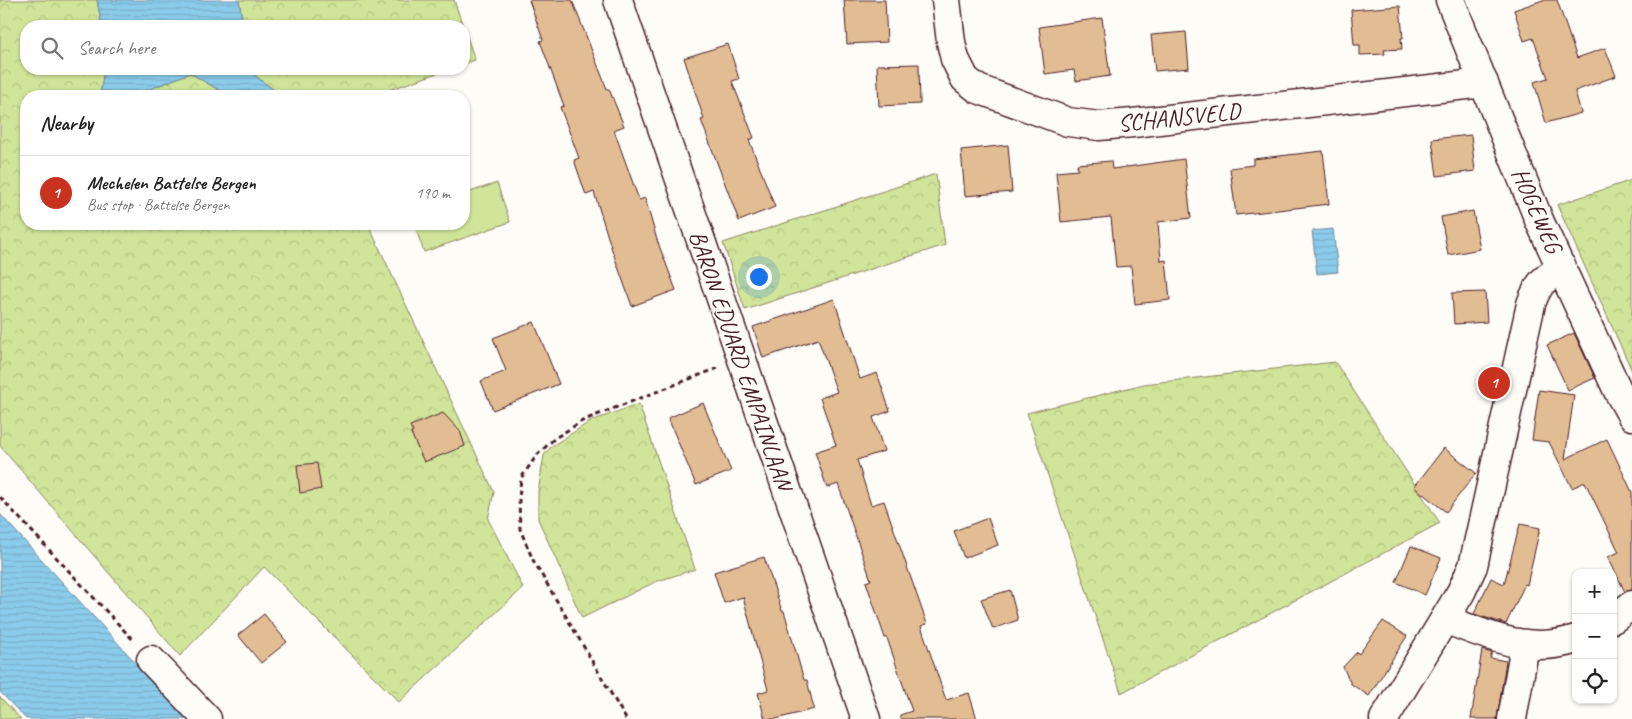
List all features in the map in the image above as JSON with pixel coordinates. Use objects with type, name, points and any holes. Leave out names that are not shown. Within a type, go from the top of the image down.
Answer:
[{"type":"street","name":"BARON EDUARD EMPAINLAAN","points":[[618,0],[866,719]]},
{"type":"street","name":"SCHANSVELD","points":[[946,0],[955,59],[965,79],[978,89],[1068,122],[1099,126],[1133,123],[1484,83]]},
{"type":"street","name":"HOGEWEG","points":[[1450,0],[1539,220],[1618,391],[1632,416]]},
{"type":"street","points":[[1384,719],[1462,592],[1473,566],[1531,304],[1535,292],[1542,282],[1562,267]]},
{"type":"street","points":[[1617,616],[1632,605]]},
{"type":"street","points":[[1446,619],[1498,639],[1526,645],[1561,644],[1572,640]]},
{"type":"street","points":[[1512,719],[1526,645]]},
{"type":"street","points":[[151,660],[207,719]]},
{"type":"path","points":[[626,719],[533,560],[520,529],[519,499],[521,478],[538,455],[555,438],[584,420],[741,359]]},
{"type":"path","points":[[0,497],[151,660]]},
{"type":"green space","points":[[0,0],[97,0],[101,20],[20,20],[20,75],[103,75],[101,90],[20,90],[20,230],[371,230],[494,492],[488,519],[523,588],[399,702],[264,567],[180,656],[0,446]]},
{"type":"green space","points":[[239,0],[454,0],[461,20],[242,20]]},
{"type":"green space","points":[[470,45],[475,60],[470,62]]},
{"type":"green space","points":[[185,75],[193,75],[219,90],[148,90]]},
{"type":"green space","points":[[254,75],[432,75],[389,90],[274,90]]},
{"type":"green space","points":[[936,174],[945,245],[745,310],[723,243]]},
{"type":"green space","points":[[1632,180],[1632,371],[1557,205]]},
{"type":"green space","points":[[497,183],[510,222],[424,252],[416,230],[470,230],[470,192]]},
{"type":"green space","points":[[1335,362],[1440,523],[1121,693],[1027,413],[1144,384]]},
{"type":"green space","points":[[639,404],[695,569],[655,582],[582,618],[538,519],[538,492],[544,455],[552,446],[591,421]]},
{"type":"green space","points":[[0,697],[21,719],[0,719]]},
{"type":"water","points":[[97,0],[239,0],[242,20],[101,20]]},
{"type":"water","points":[[103,75],[185,75],[148,90],[101,90]]},
{"type":"water","points":[[193,75],[254,75],[274,90],[219,90]]},
{"type":"water","points":[[1333,229],[1338,272],[1317,274],[1312,231]]},
{"type":"water","points":[[0,514],[187,719],[26,719],[0,692]]},
{"type":"building","points":[[529,0],[572,0],[607,89],[609,89],[624,126],[614,130],[639,200],[645,198],[657,240],[676,290],[632,306],[594,192],[586,195],[574,160],[579,158],[560,107],[564,106],[540,41],[543,40]]},
{"type":"building","points":[[844,0],[885,0],[887,42],[847,44]]},
{"type":"building","points":[[1543,0],[1557,0],[1577,58],[1605,48],[1616,76],[1575,91],[1581,113],[1546,123],[1534,82],[1548,78],[1533,38],[1524,41],[1514,10]]},
{"type":"building","points":[[1400,6],[1403,38],[1401,38],[1402,49],[1384,50],[1385,54],[1360,55],[1360,45],[1354,45],[1351,10]]},
{"type":"building","points":[[1102,18],[1110,76],[1076,81],[1074,70],[1045,74],[1039,27]]},
{"type":"building","points":[[1186,32],[1189,68],[1155,71],[1151,35]]},
{"type":"building","points":[[728,44],[739,79],[732,81],[754,138],[749,140],[775,207],[739,221],[701,120],[704,119],[684,58]]},
{"type":"building","points":[[919,64],[920,104],[879,106],[877,65]]},
{"type":"building","points":[[1471,135],[1475,171],[1437,176],[1432,139]]},
{"type":"building","points":[[1008,145],[1012,192],[965,196],[961,150]]},
{"type":"building","points":[[1323,151],[1329,204],[1236,215],[1230,168],[1253,165],[1253,159]]},
{"type":"building","points":[[1184,159],[1191,218],[1158,222],[1161,261],[1166,260],[1170,300],[1135,304],[1131,266],[1116,267],[1111,217],[1061,222],[1056,172],[1078,170],[1077,164],[1111,161],[1112,169]]},
{"type":"building","points":[[1473,211],[1480,249],[1448,255],[1441,217]]},
{"type":"building","points":[[1485,292],[1487,322],[1454,324],[1452,293]]},
{"type":"building","points":[[834,299],[860,379],[877,373],[890,411],[873,417],[884,451],[857,460],[871,505],[884,501],[927,624],[921,626],[946,700],[969,693],[977,719],[901,719],[900,715],[912,711],[866,582],[871,580],[838,484],[827,488],[815,452],[836,445],[820,398],[837,392],[818,339],[763,358],[753,327]]},
{"type":"building","points":[[534,322],[559,384],[493,410],[481,381],[506,371],[493,338]]},
{"type":"building","points":[[1574,333],[1595,378],[1568,390],[1547,345]]},
{"type":"building","points":[[1539,390],[1574,395],[1565,459],[1607,439],[1632,492],[1632,590],[1625,592],[1617,576],[1617,569],[1614,569],[1608,557],[1619,552],[1585,482],[1572,488],[1549,442],[1532,440]]},
{"type":"building","points":[[703,403],[731,471],[696,485],[668,418]]},
{"type":"building","points":[[443,413],[460,431],[465,446],[424,462],[411,433],[413,432],[410,426]]},
{"type":"building","points":[[1444,448],[1476,473],[1446,512],[1414,487]]},
{"type":"building","points":[[317,463],[321,489],[300,493],[297,465]]},
{"type":"building","points":[[988,518],[998,545],[964,558],[954,531]]},
{"type":"building","points":[[1520,524],[1540,528],[1527,585],[1525,584],[1506,624],[1474,614],[1491,578],[1504,584]]},
{"type":"building","points":[[1411,546],[1441,558],[1425,595],[1396,582]]},
{"type":"building","points":[[764,557],[782,611],[784,611],[804,680],[807,680],[814,709],[776,719],[765,719],[758,693],[768,690],[743,597],[724,603],[714,572]]},
{"type":"building","points":[[1010,590],[1018,620],[993,629],[981,599]]},
{"type":"building","points":[[264,614],[287,642],[261,663],[238,635]]},
{"type":"building","points":[[1383,621],[1407,636],[1369,696],[1351,684],[1343,667],[1357,652],[1359,654]]},
{"type":"building","points":[[1482,650],[1492,653],[1490,658],[1506,661],[1497,719],[1471,719]]},
{"type":"place","name":"Mechelen Battelse Bergen","points":[[1494,383]]}]
